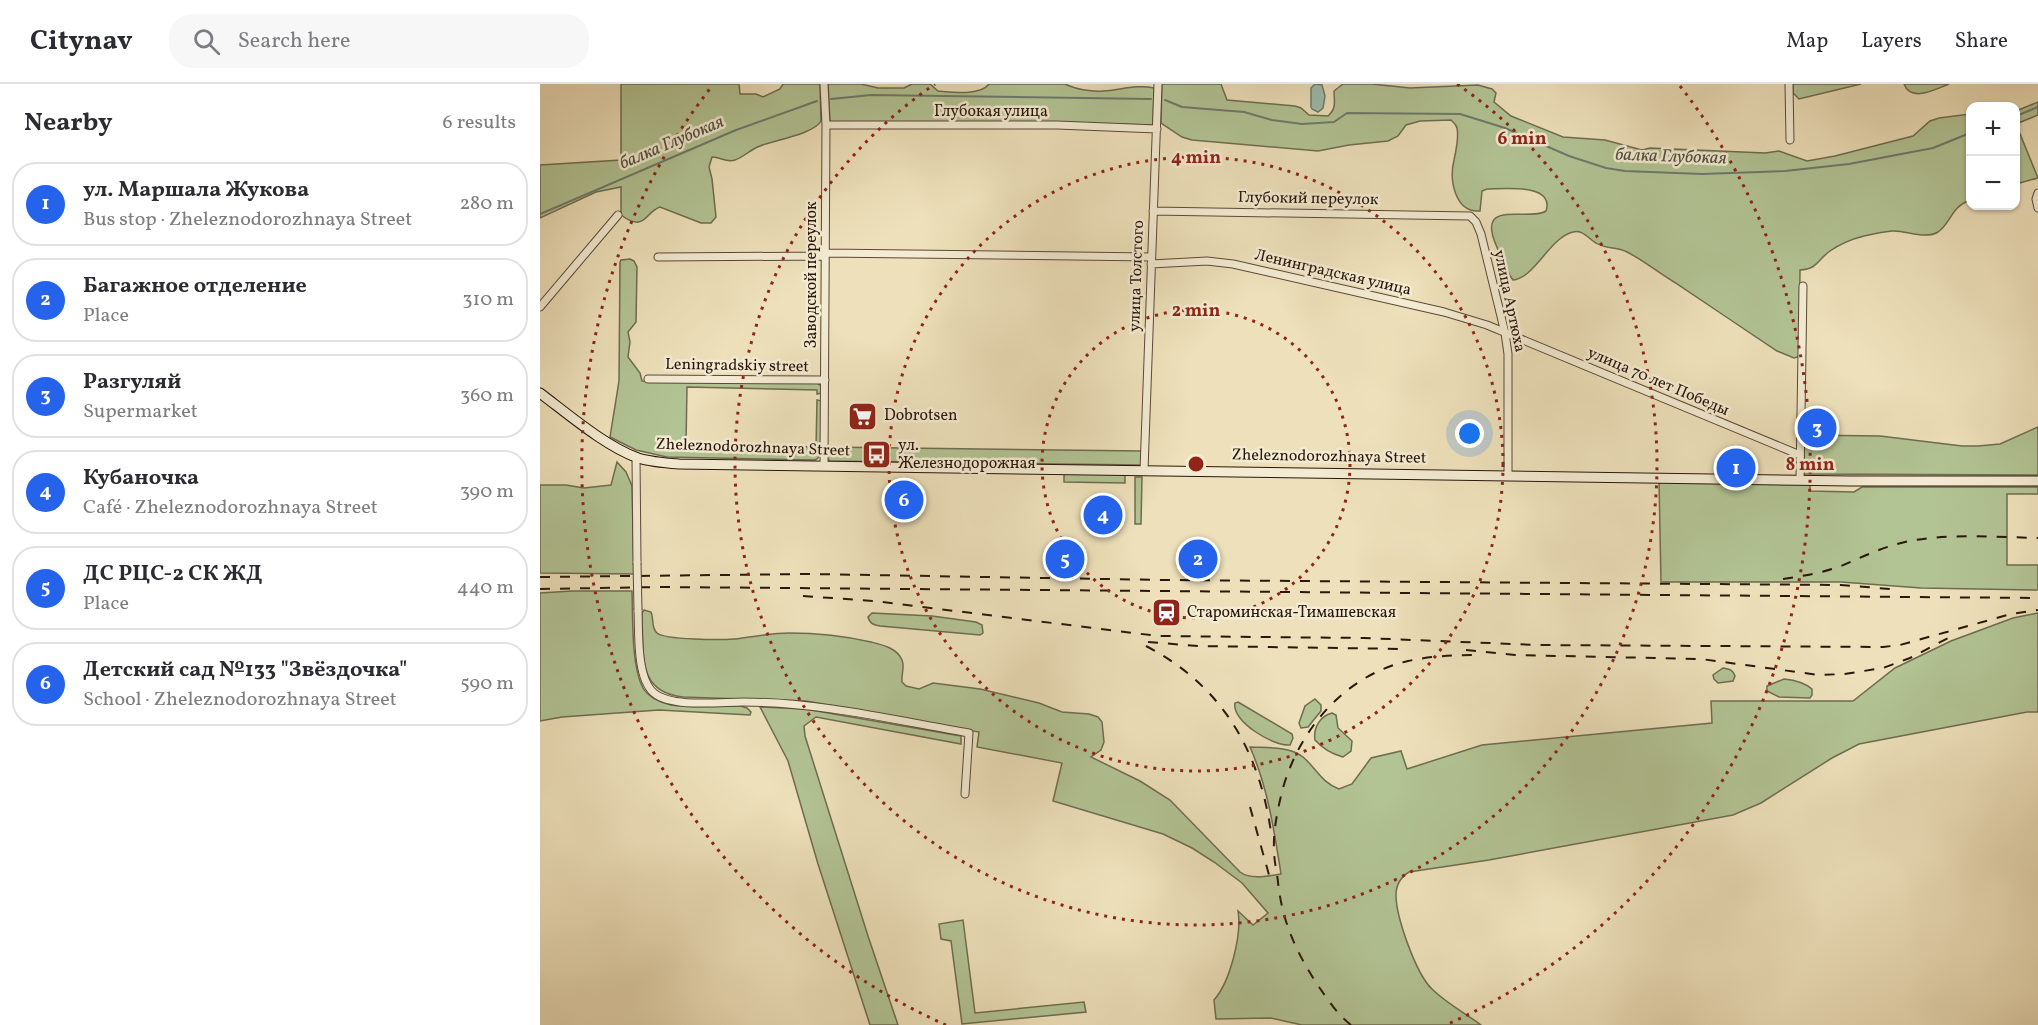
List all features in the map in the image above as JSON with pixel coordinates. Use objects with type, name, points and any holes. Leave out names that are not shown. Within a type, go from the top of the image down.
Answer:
[{"type":"main road","name":"Zheleznodorozhnaya Street","points":[[540,393],[608,442],[636,457],[679,464],[2038,481]]},
{"type":"street","name":"Заводской переулок","points":[[824,84],[826,125],[824,466]]},
{"type":"street","name":"улица Толстого","points":[[1144,470],[1158,84]]},
{"type":"street","points":[[1789,84],[1790,140]]},
{"type":"street","name":"Глубокая улица","points":[[826,125],[1057,125],[1157,129]]},
{"type":"street","points":[[2037,194],[2038,208]]},
{"type":"street","name":"Глубокий переулок","points":[[1153,211],[1463,215]]},
{"type":"street","points":[[540,307],[618,215]]},
{"type":"street","name":"улица Артюха","points":[[1463,215],[1473,218],[1481,234],[1505,333],[1509,377],[1508,475]]},
{"type":"street","name":"Ленинградская улица","points":[[658,257],[825,255],[1207,261],[1233,264],[1444,312],[1479,322],[1505,333]]},
{"type":"street","points":[[1800,479],[1803,286]]},
{"type":"street","name":"улица 70 лет Победы","points":[[1505,333],[1800,456]]},
{"type":"street","name":"Leningradskiy street","points":[[648,379],[825,380]]},
{"type":"street","points":[[636,457],[638,610],[642,672],[650,689],[659,696],[682,702],[753,702],[816,706],[969,733],[965,794]]},
{"type":"shaded area","points":[[621,84],[739,84],[740,94],[756,94],[763,97],[780,89],[783,84],[820,84],[821,121],[811,130],[760,146],[735,160],[712,157],[709,167],[716,217],[711,223],[701,223],[660,207],[640,222],[629,220],[621,215],[621,187],[596,192],[540,218],[540,165],[621,160]]},
{"type":"shaded area","points":[[828,84],[904,88],[912,84],[930,84],[938,91],[958,92],[973,92],[989,84],[1065,84],[1088,91],[1148,87],[1154,88],[1153,125],[1032,122],[830,122]]},
{"type":"shaded area","points":[[1162,84],[1221,84],[1227,100],[1295,106],[1309,115],[1328,116],[1334,107],[1334,91],[1343,84],[1410,88],[1478,85],[1492,89],[1496,93],[1494,102],[1511,116],[1563,137],[1605,140],[1642,150],[1650,148],[1765,153],[1779,151],[1807,161],[1913,136],[1930,121],[1966,115],[1966,202],[1955,211],[1938,232],[1921,235],[1892,231],[1864,236],[1838,246],[1814,266],[1800,270],[1799,353],[1798,357],[1794,358],[1777,351],[1633,255],[1623,250],[1600,245],[1576,231],[1564,236],[1535,266],[1521,278],[1513,280],[1496,245],[1492,230],[1493,221],[1498,216],[1507,214],[1538,214],[1546,211],[1547,202],[1536,192],[1487,189],[1482,191],[1480,211],[1465,207],[1459,201],[1453,185],[1458,132],[1451,120],[1420,121],[1406,125],[1398,136],[1388,141],[1318,151],[1192,140],[1182,137],[1161,123]]},
{"type":"shaded area","points":[[1315,84],[1322,85],[1325,96],[1323,108],[1318,112],[1311,107],[1311,88]]},
{"type":"shaded area","points":[[1793,84],[1861,84],[1799,99],[1793,93]]},
{"type":"shaded area","points":[[1904,84],[1949,84],[1918,94],[1907,90]]},
{"type":"shaded area","points":[[2038,102],[2038,115],[2020,122],[2020,109]]},
{"type":"shaded area","points":[[2020,134],[2038,178],[2020,183]]},
{"type":"shaded area","points":[[630,259],[637,267],[636,322],[628,332],[630,342],[628,357],[640,373],[642,381],[817,383],[821,386],[822,393],[817,394],[817,390],[687,387],[686,444],[816,447],[817,400],[822,401],[821,453],[818,458],[815,460],[667,457],[636,450],[610,437],[619,381],[620,262]]},
{"type":"shaded area","points":[[2038,427],[2038,475],[1804,474],[1804,435],[1880,436],[1978,446],[2000,444]]},
{"type":"shaded area","points":[[827,447],[1142,451],[1142,465],[830,461],[826,457]]},
{"type":"shaded area","points":[[617,462],[626,472],[632,486],[634,574],[540,573],[540,485],[584,488],[611,485]]},
{"type":"shaded area","points":[[1064,472],[1125,473],[1125,483],[1064,482]]},
{"type":"shaded area","points":[[1135,477],[1142,477],[1141,524],[1135,524]]},
{"type":"shaded area","points":[[1659,481],[1810,484],[1810,491],[1854,492],[1862,487],[2038,487],[2038,494],[2007,494],[2007,565],[2038,565],[2038,590],[1921,588],[1841,582],[1661,582]]},
{"type":"shaded area","points":[[632,591],[636,667],[643,688],[651,697],[663,703],[679,706],[741,706],[751,712],[750,715],[659,710],[562,717],[540,721],[540,593]]},
{"type":"shaded area","points":[[644,610],[651,612],[657,633],[671,637],[728,639],[799,633],[871,642],[889,648],[900,656],[903,665],[902,682],[906,686],[919,689],[933,683],[980,689],[1039,703],[1062,712],[1098,717],[1102,722],[1104,742],[1101,750],[1091,757],[1140,781],[1170,800],[1240,872],[1254,877],[1281,874],[1266,794],[1250,747],[1278,748],[1297,753],[1308,761],[1328,783],[1339,789],[1352,784],[1371,758],[1401,751],[1407,769],[1482,745],[1712,723],[1711,701],[1853,701],[1895,668],[1951,641],[2013,618],[2038,613],[2038,712],[2027,712],[1859,744],[1832,758],[1761,803],[1733,815],[1489,860],[1409,872],[1397,888],[1397,905],[1408,945],[1420,971],[1432,989],[1481,1025],[1302,1025],[1271,1018],[1216,1019],[1214,1000],[1225,982],[1234,958],[1238,933],[1238,911],[1253,925],[1268,913],[1242,883],[1214,862],[1163,834],[1053,801],[1062,763],[977,747],[979,732],[806,701],[683,697],[668,694],[657,688],[650,680],[646,670],[643,646],[642,613]]},
{"type":"shaded area","points":[[872,613],[932,616],[976,622],[982,625],[983,633],[980,635],[878,626],[872,624],[868,617]]},
{"type":"shaded area","points":[[1723,668],[1733,672],[1735,676],[1733,681],[1718,683],[1714,679],[1713,675]]},
{"type":"shaded area","points":[[1784,679],[1806,685],[1812,689],[1812,695],[1810,698],[1779,697],[1767,691],[1767,686]]},
{"type":"shaded area","points":[[1315,699],[1321,705],[1321,711],[1308,727],[1301,728],[1299,723],[1305,706]]},
{"type":"shaded area","points":[[1238,702],[1292,734],[1290,745],[1274,742],[1246,725],[1236,710],[1235,703]]},
{"type":"shaded area","points":[[760,707],[805,709],[961,736],[961,744],[816,717],[804,726],[805,736],[898,1025],[870,1025],[818,864],[788,761]]},
{"type":"shaded area","points":[[1332,713],[1336,715],[1338,728],[1352,741],[1351,751],[1343,757],[1321,746],[1315,740],[1318,723]]},
{"type":"shaded area","points":[[963,920],[975,1013],[1084,1002],[1086,1012],[962,1024],[951,941],[941,939],[939,924]]},
{"type":"waterway","name":"балка Глубокая","points":[[831,99],[871,95],[1151,99]]},
{"type":"waterway","name":"балка Глубокая","points":[[1165,100],[1182,107],[1244,112],[1272,120],[1302,124],[1334,122],[1347,113],[1460,114],[1505,128],[1569,156],[1606,168],[1625,171],[1702,174],[1785,171],[1849,164],[1933,148],[1966,135]]},
{"type":"waterway","name":"балка Глубокая","points":[[540,214],[736,130],[817,101]]},
{"type":"waterway","name":"балка Глубокая","points":[[2020,114],[2038,107]]},
{"type":"railway","points":[[1783,579],[1827,571],[1873,552],[1921,539],[1971,536],[2038,538]]},
{"type":"railway","points":[[540,577],[809,574],[1165,580],[1841,585],[1890,589]]},
{"type":"railway","points":[[540,589],[662,587],[2038,598]]},
{"type":"railway","points":[[803,596],[874,601],[1158,636],[1364,638],[1537,645],[1883,647],[1900,645],[2011,614],[2038,610]]},
{"type":"railway","points":[[1466,650],[1515,655],[1701,659],[1819,675],[1883,668],[1910,658],[1952,636]]},
{"type":"railway","points":[[1148,642],[1198,646],[1406,649]]},
{"type":"railway","points":[[1146,646],[1195,680],[1232,722],[1257,773],[1271,832]]},
{"type":"railway","points":[[1351,1025],[1342,1017],[1311,975],[1297,950],[1283,911],[1274,843],[1276,819],[1283,788],[1301,745],[1314,725],[1329,707],[1365,678],[1408,661],[1442,656],[1476,655]]},
{"type":"railway","points":[[1250,807],[1271,882]]},
{"type":"place","name":"Dobrotsen","points":[[863,416]]},
{"type":"place","name":"Разгуляй","points":[[1817,428]]},
{"type":"place","name":"ул. Железнодорожная","points":[[877,455]]},
{"type":"place","name":"ул. Маршала Жукова","points":[[1736,468]]},
{"type":"place","name":"Детский сад №133 \"Звёздочка\"","points":[[904,500]]},
{"type":"place","name":"Кубаночка","points":[[1103,515]]},
{"type":"place","name":"ДС РЦС-2 СК ЖД","points":[[1065,559]]},
{"type":"place","name":"Багажное отделение","points":[[1198,559]]},
{"type":"place","name":"Староминская-Тимашевская","points":[[1166,613]]}]
